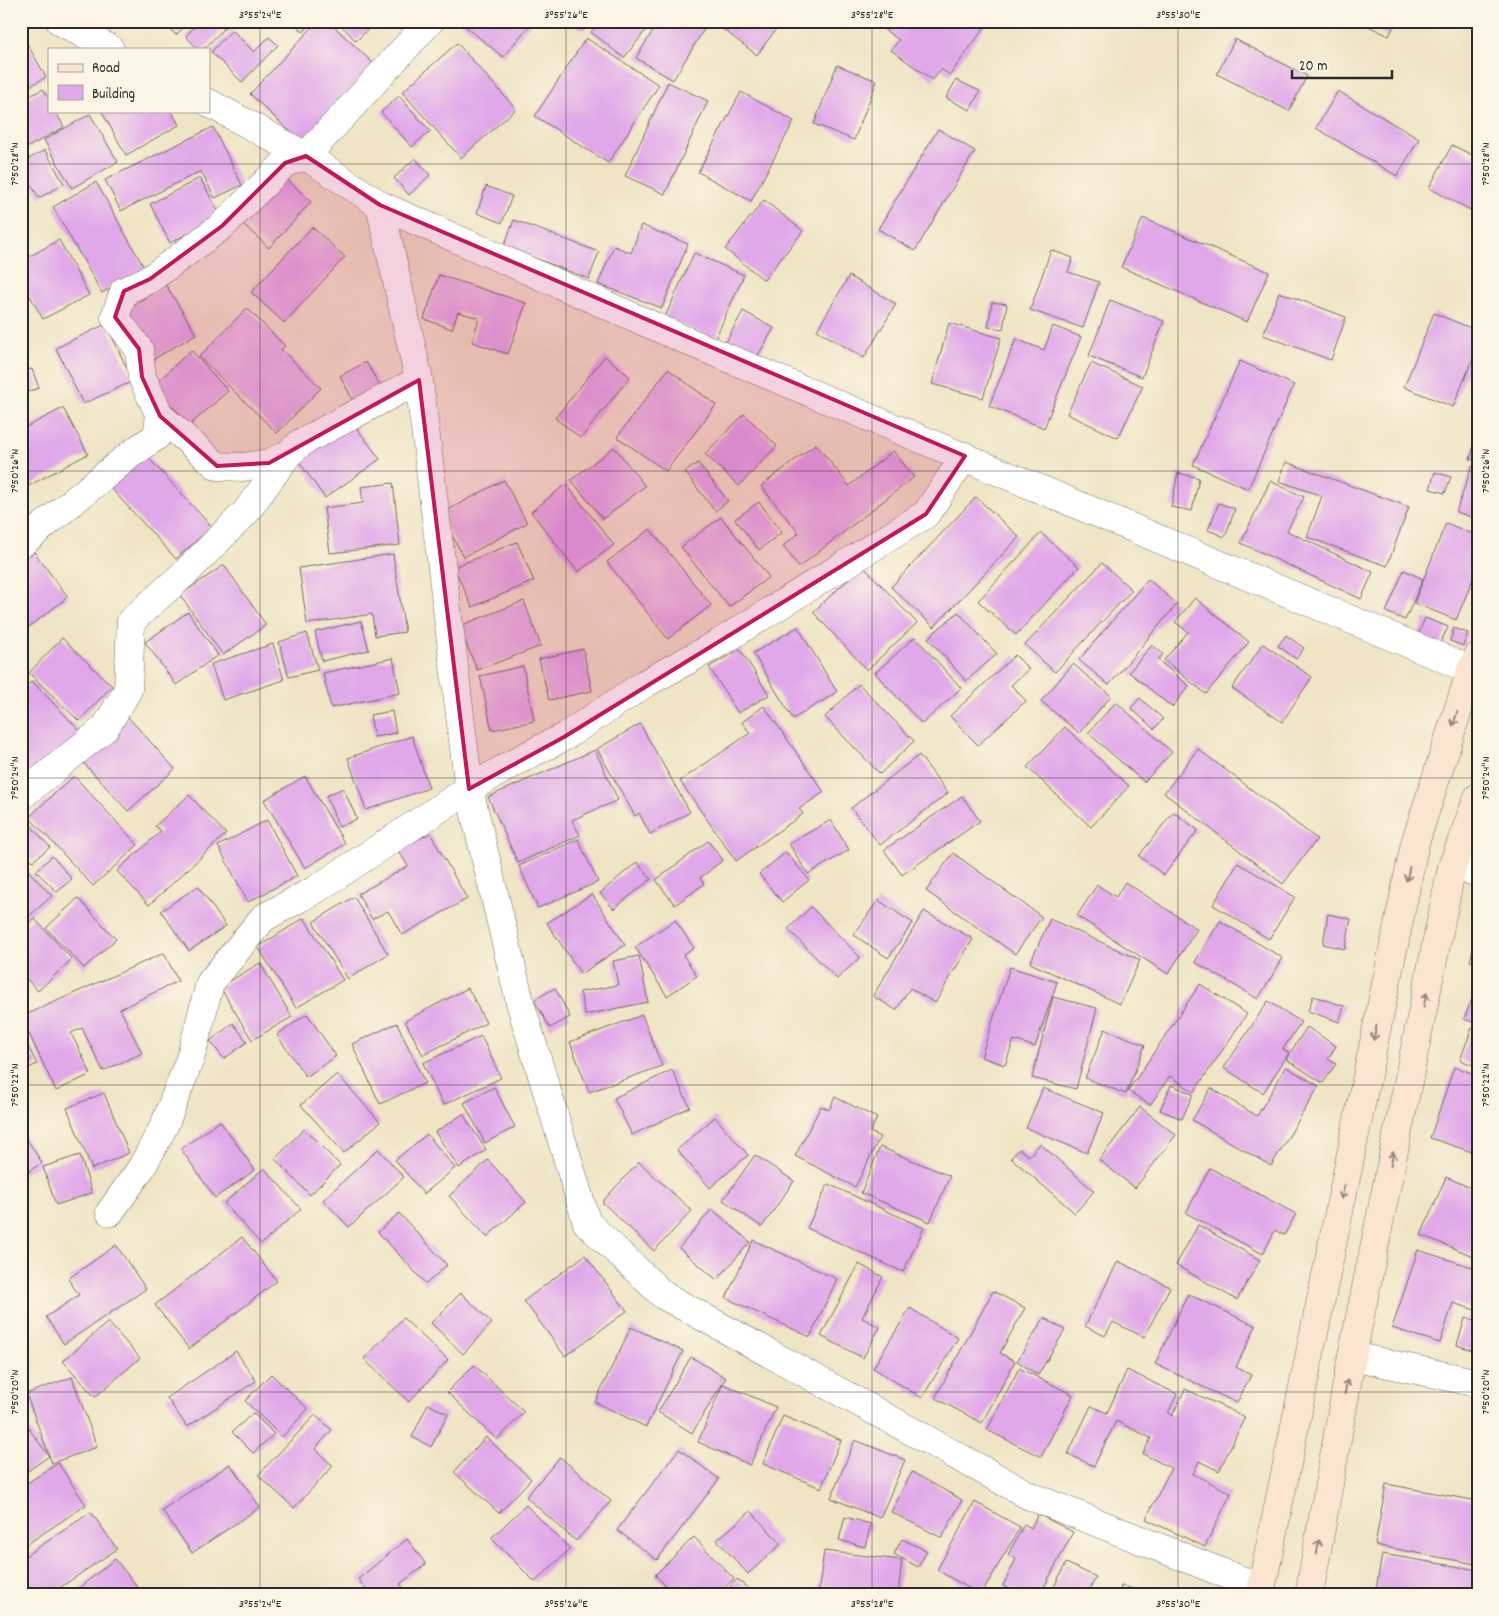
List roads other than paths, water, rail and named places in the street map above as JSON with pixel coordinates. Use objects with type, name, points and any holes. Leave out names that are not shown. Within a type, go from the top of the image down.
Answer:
[{"type":"main road","points":[[1260,1591],[1415,843],[1474,663]]},
{"type":"main road","points":[[1309,1595],[1352,1356],[1465,870],[1478,797]]},
{"type":"street","points":[[60,21],[108,48]]},
{"type":"street","points":[[288,454],[269,463],[244,468],[217,466],[160,416],[142,377],[139,349],[115,317],[124,291],[150,279],[222,226],[285,162],[306,156],[430,21]]},
{"type":"street","points":[[210,104],[306,156],[380,205],[692,343],[1474,663]]},
{"type":"street","points":[[380,205],[419,380],[469,789],[521,1006],[587,1223],[663,1295],[1030,1496],[1260,1591]]},
{"type":"street","points":[[21,796],[105,728],[128,690],[130,620],[186,572],[246,512],[288,454],[302,442],[419,380]]},
{"type":"street","points":[[21,544],[130,454],[157,436],[160,416]]},
{"type":"street","points":[[110,1212],[142,1167],[164,1126],[191,1056],[210,983],[263,918],[315,890],[469,789],[526,756],[564,737],[646,683],[719,643],[926,514],[965,456]]},
{"type":"street","points":[[1352,1356],[1478,1383]]}]
